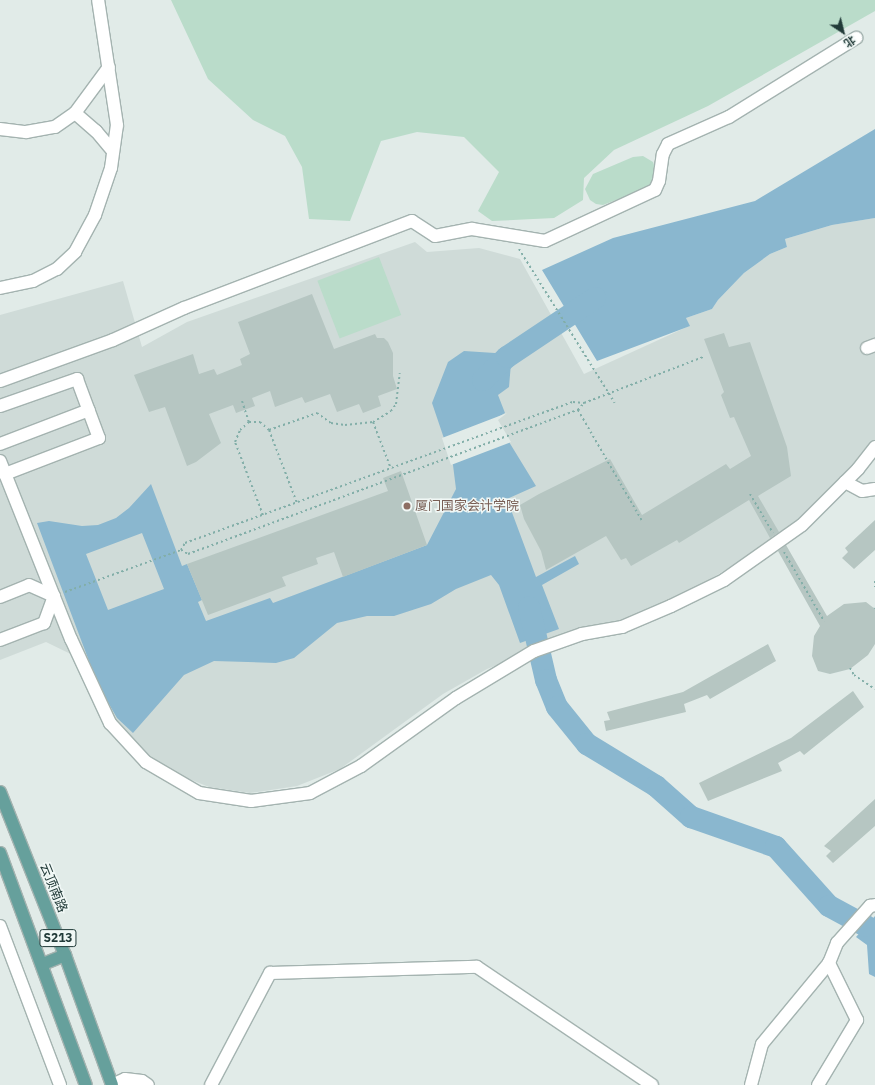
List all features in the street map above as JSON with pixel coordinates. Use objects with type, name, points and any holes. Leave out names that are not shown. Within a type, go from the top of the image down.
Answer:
[{"type":"main road","name":"云顶南路","points":[[0,792],[65,955],[112,1085]]},
{"type":"main road","name":"S213","points":[[0,853],[43,964],[86,1085]]},
{"type":"main road","points":[[43,964],[65,955]]},
{"type":"street","points":[[0,288],[33,281],[57,269],[75,252],[95,215],[111,168],[117,125],[98,0]]},
{"type":"street","points":[[0,381],[113,340],[184,308],[412,221],[435,236],[472,229],[545,241],[655,190],[659,181],[663,154],[668,144],[729,117],[856,38]]},
{"type":"street","points":[[0,129],[26,132],[55,126],[75,113],[109,67]]},
{"type":"street","points":[[75,113],[96,131],[113,151]]},
{"type":"street","points":[[0,406],[77,380],[99,438],[5,474]]},
{"type":"street","points":[[0,444],[89,410]]},
{"type":"street","points":[[0,461],[87,678],[110,723],[146,762],[199,793],[251,801],[310,793],[361,766],[456,698],[534,651],[582,634],[622,627],[671,606],[724,580],[802,525],[845,482],[875,447]]},
{"type":"street","points":[[845,482],[862,491],[875,489]]},
{"type":"street","points":[[0,597],[29,585],[54,596]]},
{"type":"street","points":[[0,640],[44,623],[54,596]]},
{"type":"street","points":[[751,1085],[762,1044],[829,963],[837,943],[872,905]]},
{"type":"street","points":[[0,926],[60,1085]]},
{"type":"street","points":[[818,1085],[857,1020],[829,963]]},
{"type":"street","points":[[211,1085],[270,973],[477,967],[652,1085]]},
{"type":"street","points":[[112,1085],[125,1079],[142,1081],[148,1085]]},
{"type":"path","points":[[528,262],[615,403]]},
{"type":"path","points":[[54,596],[181,550],[185,543],[573,402],[584,403],[703,357]]},
{"type":"path","points":[[269,430],[317,413],[331,423],[345,425],[373,422],[391,411],[396,404],[400,373]]},
{"type":"path","points":[[242,401],[249,422]]},
{"type":"path","points":[[181,550],[188,554],[578,410],[584,403]]},
{"type":"path","points":[[578,410],[642,520]]},
{"type":"path","points":[[264,515],[235,442],[240,430],[249,422],[260,422],[269,430],[297,503]]},
{"type":"path","points":[[373,422],[391,469]]},
{"type":"path","points":[[750,494],[773,533]]},
{"type":"path","points":[[781,547],[824,621]]},
{"type":"path","points":[[875,582],[875,587]]},
{"type":"path","points":[[850,668],[854,675],[875,689]]},
{"type":"shaded area","name":"厦门国家会计学院","points":[[875,218],[875,440],[856,466],[788,531],[688,593],[637,615],[567,637],[487,669],[443,694],[340,769],[297,786],[250,793],[209,787],[172,772],[135,744],[110,715],[83,660],[46,642],[0,660],[0,315],[123,281],[142,347],[187,322],[415,242],[427,252],[479,248],[520,259],[584,374],[689,326],[686,318],[712,309],[718,300],[744,273],[770,254],[787,247],[785,239],[832,225]]},
{"type":"green space","points":[[171,0],[875,0],[875,11],[708,106],[614,150],[584,178],[583,200],[554,218],[492,221],[478,211],[499,172],[464,137],[417,132],[381,141],[350,221],[309,219],[302,167],[285,136],[253,120],[208,79]]},
{"type":"green space","points":[[643,156],[653,162],[656,171],[653,183],[645,189],[603,205],[596,204],[590,200],[585,189],[593,174],[633,157]]},
{"type":"green space","points":[[379,257],[401,315],[340,339],[317,281]]},
{"type":"water","points":[[875,129],[875,218],[832,225],[785,239],[787,247],[770,254],[744,273],[718,300],[712,309],[686,318],[690,326],[597,361],[542,270],[613,238],[755,201]]},
{"type":"water","points":[[464,351],[495,353],[511,363],[509,387],[498,395],[505,413],[495,419],[536,486],[507,499],[536,577],[575,556],[579,564],[542,585],[559,629],[520,643],[499,585],[491,575],[456,589],[431,604],[394,616],[367,616],[337,623],[294,658],[276,663],[214,661],[184,675],[133,733],[117,718],[98,685],[37,523],[49,521],[82,526],[98,525],[116,518],[129,508],[151,484],[182,566],[187,564],[202,600],[198,602],[206,621],[270,598],[273,603],[427,545],[456,489],[453,465],[432,403],[448,362]],"holes":[[[142,533],[164,589],[108,610],[86,554]]]},
{"type":"water","points":[[875,916],[875,977],[869,974],[867,945],[856,937]]},
{"type":"pier","points":[[507,413],[498,420],[511,442],[451,465],[442,438]]},
{"type":"building","points":[[312,294],[334,349],[375,334],[377,338],[384,338],[388,342],[393,353],[393,376],[397,389],[378,396],[381,406],[363,413],[359,404],[337,412],[330,394],[305,403],[302,397],[275,407],[270,391],[252,398],[255,406],[236,413],[233,405],[209,414],[221,443],[196,462],[187,466],[165,407],[149,412],[134,375],[193,354],[199,374],[214,369],[217,375],[242,365],[240,359],[250,354],[238,322]]},
{"type":"building","points":[[724,333],[729,347],[750,342],[787,447],[791,476],[758,496],[779,532],[770,538],[749,500],[679,543],[677,540],[631,566],[626,558],[621,560],[606,536],[546,570],[541,551],[524,519],[520,505],[539,494],[610,459],[642,515],[726,464],[730,469],[751,456],[734,417],[730,418],[721,395],[724,392],[704,339]]},
{"type":"building","points":[[401,471],[427,545],[343,577],[334,552],[316,558],[318,564],[282,577],[286,586],[208,615],[187,564],[388,491],[383,478]]},
{"type":"building","points":[[875,520],[875,550],[854,569],[842,558],[848,552],[845,548]]},
{"type":"building","points":[[786,545],[827,616],[844,604],[866,602],[875,609],[875,644],[868,655],[850,669],[830,674],[818,671],[812,656],[814,636],[820,626],[778,551]]},
{"type":"building","points":[[768,644],[776,661],[710,699],[707,695],[684,704],[686,712],[606,731],[604,721],[610,720],[607,712],[683,692]]},
{"type":"building","points":[[853,691],[864,707],[804,755],[800,751],[778,763],[782,771],[708,801],[699,783],[791,738]]},
{"type":"building","points":[[875,799],[875,826],[833,863],[826,856],[831,851],[824,846]]},
{"type":"waterway","points":[[483,380],[507,357],[595,298]]},
{"type":"waterway","points":[[529,607],[546,680],[557,707],[587,744],[656,786],[691,817],[776,847],[829,906],[866,926]]},
{"type":"place","name":"厦门国家会计学院","points":[[407,506]]}]
